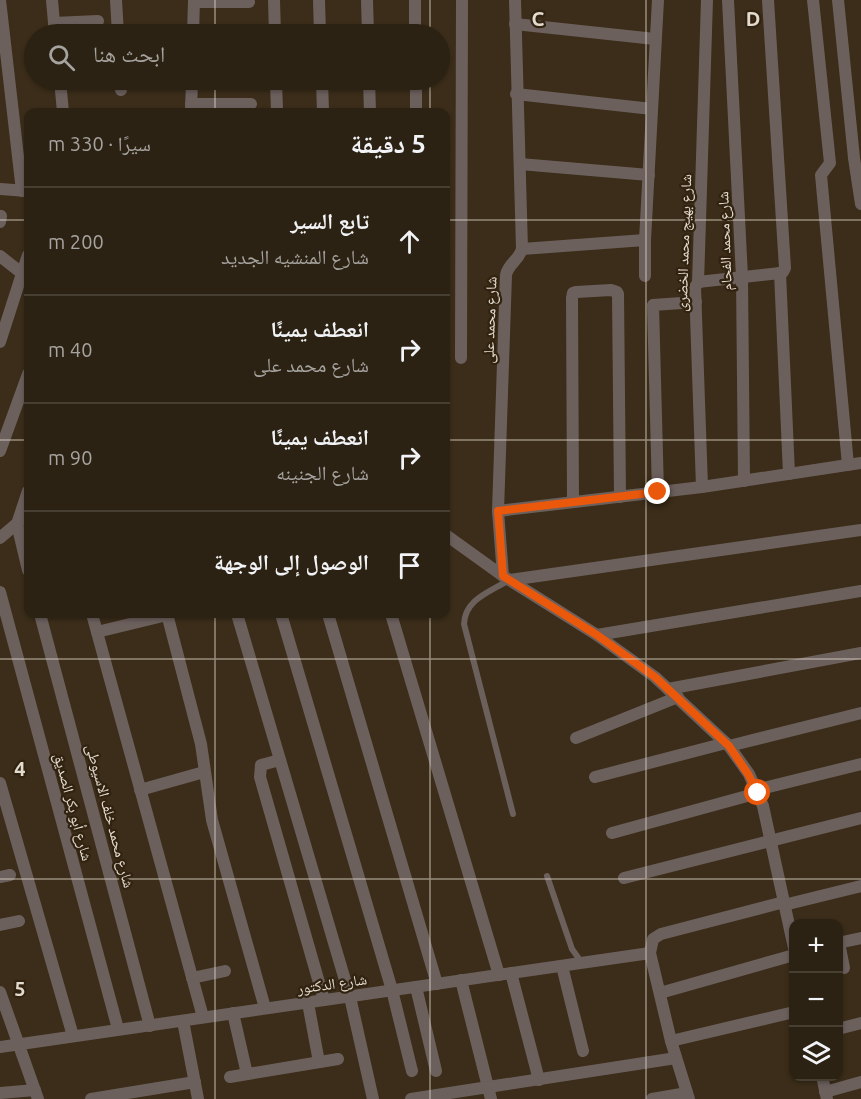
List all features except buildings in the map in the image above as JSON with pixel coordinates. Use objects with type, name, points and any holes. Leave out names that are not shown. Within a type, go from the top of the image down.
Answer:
[{"type":"street","points":[[0,0],[24,183]]},
{"type":"street","points":[[52,0],[55,24]]},
{"type":"street","points":[[116,0],[117,24]]},
{"type":"street","points":[[274,0],[275,24]]},
{"type":"street","points":[[319,0],[320,24]]},
{"type":"street","points":[[367,0],[368,24]]},
{"type":"street","points":[[415,0],[415,24]]},
{"type":"street","points":[[461,358],[462,0]]},
{"type":"street","points":[[515,0],[522,249],[645,240]]},
{"type":"street","points":[[645,276],[658,0]]},
{"type":"street","name":"شارع بهيج محمد الخضرى","points":[[702,487],[695,286],[698,282],[707,0]]},
{"type":"street","name":"شارع محمد الفحام","points":[[728,0],[742,277],[744,481]]},
{"type":"street","points":[[698,282],[780,273],[785,268],[768,0]]},
{"type":"street","points":[[498,511],[702,487],[855,464],[822,191],[821,175],[830,163],[813,0]]},
{"type":"street","points":[[838,0],[854,158],[861,204]]},
{"type":"street","points":[[193,24],[194,1],[249,2]]},
{"type":"street","points":[[80,24],[98,21]]},
{"type":"street","points":[[515,24],[656,39]]},
{"type":"street","points":[[61,90],[63,108]]},
{"type":"street","points":[[192,90],[191,108],[251,104]]},
{"type":"street","points":[[276,90],[277,108]]},
{"type":"street","points":[[322,90],[323,108]]},
{"type":"street","points":[[369,90],[370,108]]},
{"type":"street","points":[[416,90],[416,108]]},
{"type":"street","points":[[516,94],[652,109]]},
{"type":"street","points":[[520,164],[649,175]]},
{"type":"street","points":[[0,189],[24,191]]},
{"type":"street","name":"شارع محمد على","points":[[506,578],[498,511],[506,275],[509,265],[522,254],[522,249]]},
{"type":"street","points":[[0,256],[24,274]]},
{"type":"street","points":[[780,273],[789,474]]},
{"type":"street","points":[[0,342],[24,281]]},
{"type":"street","points":[[573,502],[572,295],[576,292],[611,290],[617,292],[620,497]]},
{"type":"street","points":[[658,492],[653,305],[654,303],[696,302]]},
{"type":"street","points":[[0,451],[24,385]]},
{"type":"street","points":[[24,503],[17,524],[24,553]]},
{"type":"street","points":[[0,538],[24,517]]},
{"type":"street","points":[[506,578],[861,530]]},
{"type":"street","points":[[450,539],[506,578],[597,635],[673,693],[727,744],[744,767],[763,806],[789,926]]},
{"type":"street","points":[[597,635],[861,591]]},
{"type":"street","name":"شارع أبو بكر الصديق","points":[[0,592],[118,1029]]},
{"type":"street","name":"شارع محمد خلف الاسيوطى","points":[[41,618],[150,1026]]},
{"type":"street","points":[[93,618],[203,1017]]},
{"type":"street","points":[[97,632],[151,618]]},
{"type":"street","points":[[168,618],[201,744],[212,820],[266,1008]]},
{"type":"street","points":[[238,618],[350,997],[373,1099]]},
{"type":"street","points":[[282,618],[392,990],[412,1071]]},
{"type":"street","points":[[329,618],[437,984]]},
{"type":"street","points":[[392,618],[539,1080]]},
{"type":"street","points":[[576,738],[673,693],[861,653]]},
{"type":"street","points":[[595,777],[861,713]]},
{"type":"street","points":[[280,760],[261,765],[260,777],[324,1000]]},
{"type":"street","points":[[612,833],[861,764]]},
{"type":"street","points":[[140,790],[204,772]]},
{"type":"street","points":[[0,783],[73,1036]]},
{"type":"street","points":[[624,878],[861,818]]},
{"type":"street","points":[[652,1099],[688,1096],[671,1041],[650,953],[653,939],[656,936],[861,885]]},
{"type":"street","points":[[0,925],[19,921]]},
{"type":"street","points":[[843,942],[861,938]]},
{"type":"street","name":"شارع الدكتور","points":[[0,1047],[650,953]]},
{"type":"street","points":[[660,993],[789,956]]},
{"type":"street","points":[[843,963],[844,968]]},
{"type":"street","points":[[562,966],[583,1051]]},
{"type":"street","points":[[192,978],[225,971]]},
{"type":"street","points":[[461,981],[490,1093]]},
{"type":"street","points":[[416,987],[436,1071]]},
{"type":"street","points":[[0,1093],[36,1094],[1,997]]},
{"type":"street","points":[[308,1003],[319,1062]]},
{"type":"street","points":[[233,1013],[247,1074]]},
{"type":"street","points":[[671,1041],[789,1013]]},
{"type":"street","points":[[183,1021],[198,1099]]},
{"type":"street","points":[[843,1028],[861,1023]]},
{"type":"street","points":[[411,1099],[490,1093],[539,1080],[676,1058]]},
{"type":"street","points":[[230,1077],[338,1059]]},
{"type":"street","points":[[91,1099],[195,1082]]},
{"type":"street","points":[[826,1095],[861,1082]]},
{"type":"lane","points":[[506,578],[473,602],[466,610],[464,624],[513,814]]},
{"type":"lane","points":[[547,876],[572,949],[582,963]]},
{"type":"route","points":[[658,492],[498,511],[503,576],[597,635],[655,677],[729,746],[740,759],[758,793]]}]
